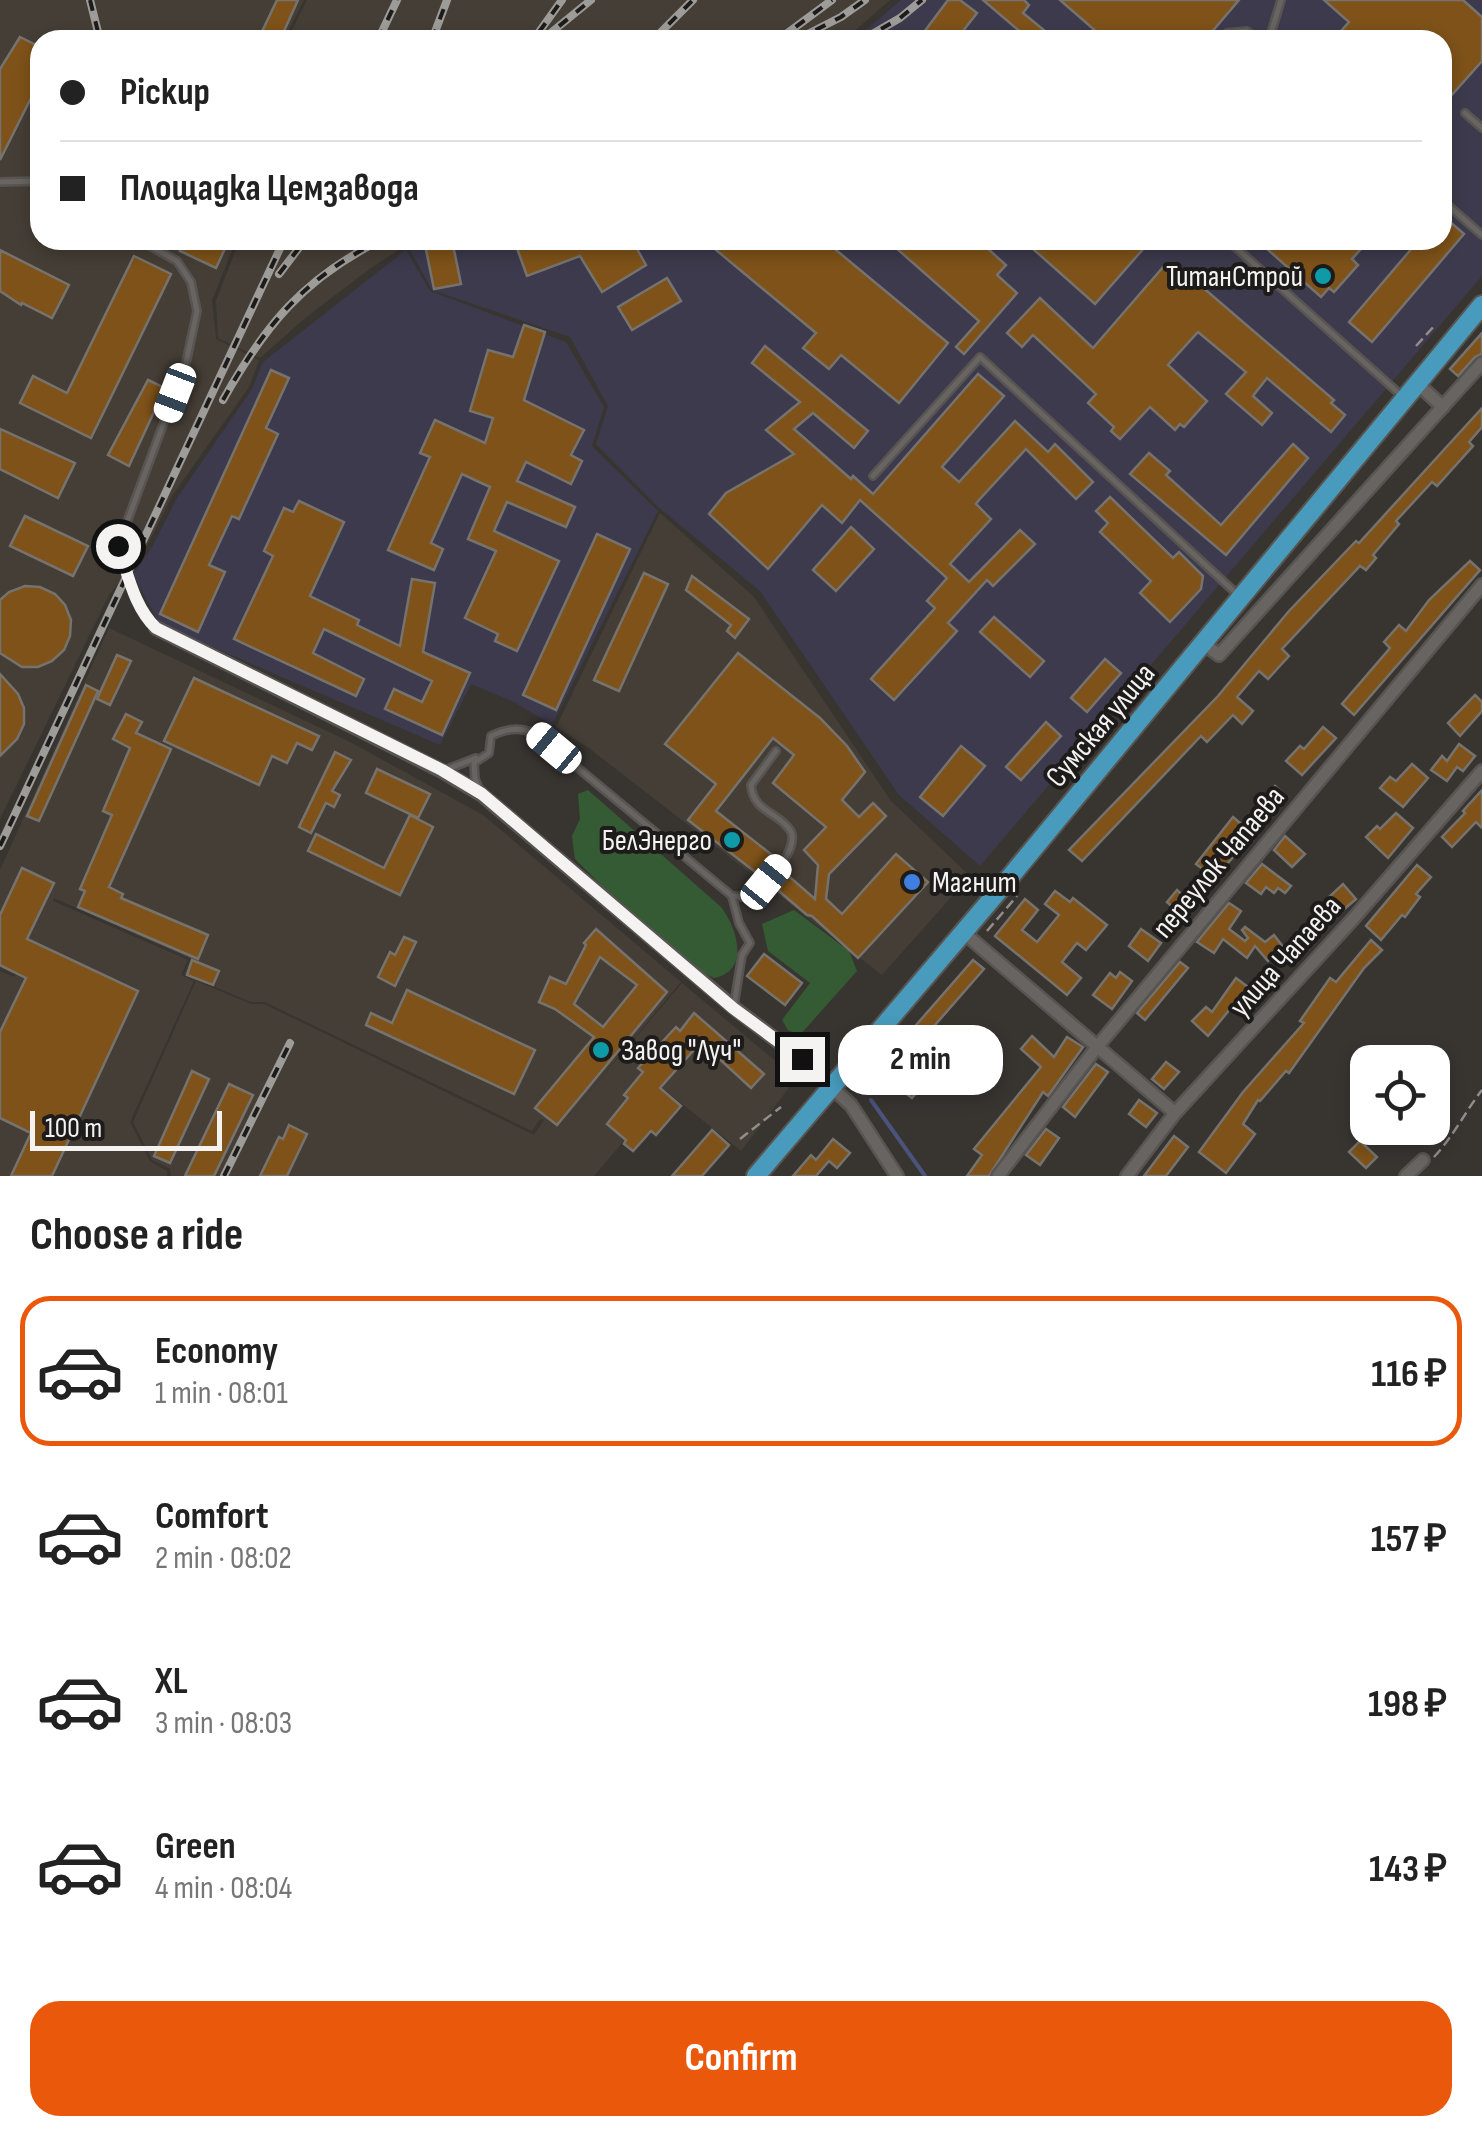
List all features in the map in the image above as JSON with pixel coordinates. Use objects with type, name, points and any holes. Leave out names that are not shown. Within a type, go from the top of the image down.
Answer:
[{"type":"main road","name":"Сумская улица","points":[[756,1176],[1482,305]]},
{"type":"street","points":[[1203,642],[1219,654],[1482,363]]},
{"type":"street","points":[[1419,385],[1443,407]]},
{"type":"street","name":"переулок Чапаева","points":[[998,1176],[1097,1047],[1482,585]]},
{"type":"street","points":[[156,628],[442,770],[482,794],[733,1008],[802,1059],[851,1105],[897,1176]]},
{"type":"street","name":"улица Чапаева","points":[[1127,1176],[1175,1113],[1482,771]]},
{"type":"street","points":[[963,932],[1175,1113]]},
{"type":"street","points":[[1406,1176],[1423,1160]]},
{"type":"lane","points":[[1272,30],[1280,0]]},
{"type":"lane","points":[[1465,113],[1482,128]]},
{"type":"lane","points":[[0,182],[30,181]]},
{"type":"lane","points":[[1452,209],[1482,235]]},
{"type":"lane","points":[[156,628],[136,601],[118,546],[186,362],[196,311],[192,282],[177,260],[158,250]]},
{"type":"lane","points":[[1238,250],[1406,399]]},
{"type":"lane","points":[[873,476],[980,357],[1239,596]]},
{"type":"lane","points":[[489,753],[490,736],[505,729],[521,728],[537,734],[732,896],[744,898],[756,894],[792,849],[794,841],[790,830],[752,797],[751,785],[776,751]]},
{"type":"lane","points":[[442,770],[489,753]]},
{"type":"lane","points":[[482,794],[474,779],[474,763],[489,753]]},
{"type":"lane","points":[[732,896],[739,923],[750,942],[742,955],[733,1008]]},
{"type":"path","points":[[1416,346],[1436,324]]},
{"type":"path","points":[[987,931],[1016,896]]},
{"type":"path","points":[[1423,1160],[1434,1158],[1450,1141],[1459,1120],[1482,1090]]},
{"type":"path","points":[[740,1139],[781,1106]]},
{"type":"shaded area","points":[[0,0],[304,0],[289,30],[30,30],[30,250],[232,250],[212,300],[216,339],[259,360],[249,387],[172,496],[147,546],[109,595],[0,819]]},
{"type":"shaded area","points":[[307,0],[890,0],[856,30],[292,30]]},
{"type":"shaded area","points":[[901,0],[1482,0],[1482,276],[980,866],[899,795],[760,591],[657,506],[596,444],[608,406],[570,337],[432,290],[410,250],[1452,250],[1452,30],[866,30]]},
{"type":"shaded area","points":[[236,250],[398,250],[304,319],[260,358],[218,338],[216,301]]},
{"type":"shaded area","points":[[406,250],[430,291],[566,342],[604,407],[592,446],[658,511],[552,725],[514,702],[471,684],[440,745],[159,624],[133,574],[151,549],[177,498],[252,389],[263,362]]},
{"type":"shaded area","points":[[660,513],[754,597],[891,801],[970,876],[882,975],[590,749],[556,727]]},
{"type":"shaded area","points":[[109,628],[350,742],[483,815],[681,982],[558,1129],[682,983],[785,1069],[790,1079],[788,1089],[741,1151],[666,1091],[594,1176],[171,1176],[170,1169],[152,1160],[133,1122],[196,981],[251,1004],[264,1004],[534,1135],[544,1120],[540,1119],[532,1131],[265,1002],[251,1002],[184,974],[191,959],[54,898],[53,901],[188,960],[181,975],[194,981],[130,1122],[150,1161],[167,1171],[167,1176],[0,1176],[0,971],[14,977],[31,943],[13,974],[0,968],[0,870]]},
{"type":"green space","points":[[588,790],[721,907],[732,926],[737,948],[737,958],[726,974],[714,978],[702,972],[619,903],[575,859],[572,836],[580,819],[578,794]]},
{"type":"green space","points":[[794,910],[849,951],[857,971],[799,1036],[788,1030],[782,1020],[810,983],[768,951],[762,924]]},
{"type":"building","points":[[277,0],[298,0],[284,30],[263,30]]},
{"type":"building","points":[[948,0],[960,0],[977,13],[964,30],[926,30]]},
{"type":"building","points":[[983,0],[1024,0],[1029,5],[1023,13],[1044,30],[1018,30]]},
{"type":"building","points":[[1060,0],[1239,0],[1214,30],[1094,30]]},
{"type":"building","points":[[1324,0],[1463,0],[1482,17],[1482,61],[1452,95],[1452,30],[1342,30],[1349,22]]},
{"type":"building","points":[[20,37],[30,42],[30,100],[0,160],[0,69]]},
{"type":"building","points":[[1452,224],[1464,234],[1452,248]]},
{"type":"building","points":[[0,250],[69,285],[52,318],[0,291]]},
{"type":"building","points":[[180,250],[224,250],[216,268]]},
{"type":"building","points":[[426,250],[454,250],[461,284],[434,289]]},
{"type":"building","points":[[518,250],[638,250],[646,265],[602,292],[580,256],[527,276]]},
{"type":"building","points":[[716,250],[836,250],[948,343],[899,403],[841,355],[829,369],[803,348],[816,333]]},
{"type":"building","points":[[898,250],[989,250],[1006,265],[997,275],[1017,293],[964,354],[956,347],[979,321]]},
{"type":"building","points":[[1034,250],[1142,250],[1095,304]]},
{"type":"building","name":"ТитанСтрой","points":[[1268,250],[1360,250],[1352,259],[1358,265],[1334,292],[1329,288],[1321,297]]},
{"type":"building","points":[[1410,250],[1450,250],[1372,342],[1349,322]]},
{"type":"building","points":[[134,256],[171,274],[91,438],[20,403],[33,376],[67,393]]},
{"type":"building","points":[[1164,266],[1187,286],[1193,279],[1334,400],[1331,403],[1345,415],[1331,432],[1267,378],[1253,396],[1272,413],[1262,425],[1226,394],[1246,372],[1198,332],[1168,365],[1207,401],[1184,427],[1180,424],[1175,430],[1150,407],[1120,439],[1111,431],[1114,427],[1088,403],[1096,394],[1033,335],[1022,347],[1007,333],[1040,298],[1093,348]]},
{"type":"building","points":[[667,278],[681,301],[632,330],[618,307]]},
{"type":"building","points":[[524,325],[545,332],[524,400],[584,430],[571,455],[582,461],[571,484],[526,462],[517,481],[575,507],[566,527],[507,502],[494,531],[559,561],[517,651],[495,641],[498,634],[465,618],[496,551],[468,539],[490,487],[462,474],[431,543],[443,549],[434,570],[388,550],[430,457],[420,453],[435,420],[485,443],[493,418],[470,411],[488,350],[513,357]]},
{"type":"building","points":[[1482,333],[1482,354],[1458,376],[1450,369]]},
{"type":"building","points":[[765,346],[868,431],[854,448],[813,413],[794,429],[873,494],[978,374],[1004,396],[942,467],[959,482],[1015,421],[1048,452],[1055,444],[1093,482],[1076,499],[1026,449],[979,500],[976,504],[991,519],[950,564],[969,582],[1020,530],[1035,544],[993,586],[987,580],[948,623],[957,631],[894,700],[871,679],[935,608],[927,601],[947,578],[860,500],[842,523],[822,505],[768,569],[709,514],[726,493],[794,454],[766,430],[800,402],[752,363]]},
{"type":"building","points":[[271,370],[289,378],[266,428],[278,434],[239,519],[232,516],[209,565],[225,572],[198,632],[160,614]]},
{"type":"building","points":[[148,380],[165,388],[129,466],[108,455]]},
{"type":"building","points":[[1482,408],[1482,427],[1469,442],[1473,446],[1437,486],[1432,482],[1396,521],[1399,524],[1373,555],[1376,558],[1366,570],[1360,566],[1282,649],[1289,656],[1268,679],[1259,671],[1237,697],[1253,711],[1242,724],[1233,715],[1207,742],[1201,736],[1082,861],[1069,850],[1218,696],[1289,611],[1356,541],[1359,543]]},
{"type":"building","points":[[0,429],[75,463],[58,498],[0,469]]},
{"type":"building","points":[[1293,444],[1308,458],[1226,555],[1130,474],[1149,453],[1170,471],[1166,475],[1221,525]]},
{"type":"building","points":[[1110,497],[1173,558],[1179,552],[1203,576],[1201,589],[1170,622],[1140,593],[1151,581],[1100,532],[1108,523],[1096,511]]},
{"type":"building","points":[[299,501],[344,522],[310,596],[359,620],[357,625],[400,646],[412,579],[435,583],[423,652],[470,673],[442,735],[385,709],[394,689],[422,702],[432,681],[324,629],[313,653],[364,679],[356,696],[234,639],[273,556],[264,551],[284,508],[293,512]]},
{"type":"building","points":[[25,516],[88,546],[73,576],[10,546]]},
{"type":"building","points":[[851,527],[874,549],[836,591],[813,570]]},
{"type":"building","points":[[597,534],[630,549],[556,710],[523,695]]},
{"type":"building","points":[[1470,561],[1480,570],[1354,715],[1342,704],[1390,648],[1384,642],[1399,625],[1406,631],[1429,600]]},
{"type":"building","points":[[644,573],[668,584],[619,691],[594,680]]},
{"type":"building","points":[[692,576],[749,619],[735,638],[727,631],[731,625],[686,590]]},
{"type":"building","points":[[25,586],[55,594],[71,620],[64,650],[38,667],[22,667],[0,653],[0,600]]},
{"type":"building","points":[[994,617],[1044,661],[1030,677],[980,632]]},
{"type":"building","points":[[738,653],[820,718],[847,746],[865,772],[842,800],[859,817],[873,803],[886,816],[829,874],[826,899],[842,914],[896,854],[928,882],[858,958],[773,886],[784,872],[815,899],[818,865],[804,850],[826,827],[773,783],[794,755],[773,738],[716,811],[777,859],[763,878],[688,820],[716,784],[665,744]]},
{"type":"building","points":[[117,655],[131,661],[110,705],[97,699]]},
{"type":"building","points":[[1105,659],[1121,673],[1087,712],[1071,698]]},
{"type":"building","points":[[0,674],[18,694],[24,708],[24,724],[17,739],[0,756]]},
{"type":"building","points":[[194,678],[319,736],[312,750],[297,743],[287,763],[272,756],[259,785],[164,741]]},
{"type":"building","points":[[86,685],[98,691],[39,821],[27,816]]},
{"type":"building","points":[[1475,695],[1482,702],[1482,711],[1460,736],[1448,723]]},
{"type":"building","points":[[126,714],[142,722],[136,733],[171,749],[109,887],[123,894],[121,898],[208,935],[198,959],[78,907],[85,891],[80,889],[112,815],[103,811],[130,748],[113,739]]},
{"type":"building","points":[[1046,722],[1061,736],[1021,780],[1006,767]]},
{"type":"building","points":[[1323,727],[1336,738],[1302,775],[1286,761],[1300,746],[1304,749]]},
{"type":"building","points":[[1459,744],[1475,756],[1463,771],[1457,767],[1447,781],[1431,770],[1442,756],[1447,761]]},
{"type":"building","points":[[961,746],[985,766],[943,816],[920,797]]},
{"type":"building","points":[[335,752],[351,760],[332,791],[340,795],[334,807],[326,803],[311,833],[299,827]]},
{"type":"building","points":[[1412,764],[1428,778],[1403,807],[1380,788],[1390,777],[1396,781]]},
{"type":"building","points":[[377,769],[430,794],[418,818],[366,793]]},
{"type":"building","points":[[1275,786],[1287,797],[1270,817],[1257,806]]},
{"type":"building","points":[[1482,790],[1482,828],[1476,822],[1452,847],[1442,837]]},
{"type":"building","points":[[1396,813],[1413,828],[1388,858],[1366,837]]},
{"type":"building","points":[[410,815],[433,827],[400,895],[308,851],[316,834],[384,868]]},
{"type":"building","points":[[1233,817],[1253,834],[1215,878],[1196,864]]},
{"type":"building","points":[[1285,836],[1305,854],[1292,867],[1274,850]]},
{"type":"building","points":[[1262,864],[1291,886],[1285,893],[1278,888],[1274,893],[1266,887],[1261,894],[1246,883]]},
{"type":"building","points":[[1417,865],[1431,877],[1416,894],[1420,897],[1405,917],[1402,915],[1381,940],[1366,926]]},
{"type":"building","points":[[22,868],[54,883],[27,939],[138,991],[52,1176],[11,1176],[31,1133],[0,1118],[0,1032],[26,978],[0,965],[0,915]]},
{"type":"building","points":[[1343,884],[1356,899],[1342,911],[1329,897]]},
{"type":"building","points":[[1177,890],[1194,906],[1184,917],[1167,902]]},
{"type":"building","points":[[1055,891],[1070,902],[1073,898],[1107,925],[1086,950],[1077,943],[1062,962],[1081,978],[1067,995],[995,936],[1025,899],[1038,910],[1022,930],[1037,942],[1059,915],[1045,904]]},
{"type":"building","points":[[1229,903],[1241,911],[1229,929],[1245,941],[1245,927],[1265,942],[1274,935],[1284,948],[1268,961],[1255,946],[1247,958],[1223,939],[1214,953],[1197,942]]},
{"type":"building","name":"Завод \"Луч\"","points":[[596,929],[667,992],[557,1125],[535,1108],[594,1037],[539,1002],[550,977],[566,984],[584,943]],"holes":[[[600,957],[637,985],[603,1027],[574,1004]]]},
{"type":"building","points":[[1141,929],[1161,943],[1148,961],[1129,946]]},
{"type":"building","points":[[404,937],[416,942],[395,986],[378,977],[390,952],[395,955]]},
{"type":"building","points":[[1371,940],[1382,950],[1364,968],[1289,1073],[1286,1071],[1258,1100],[1243,1124],[1255,1134],[1226,1173],[1199,1152],[1243,1092],[1304,1023],[1300,1021],[1330,978],[1336,982]]},
{"type":"building","points":[[764,954],[802,983],[785,1005],[747,976]]},
{"type":"building","points":[[192,960],[219,971],[213,985],[187,975]]},
{"type":"building","points":[[973,960],[984,969],[914,1049],[922,1055],[911,1068],[896,1056],[913,1035],[910,1032]]},
{"type":"building","points":[[1180,962],[1188,968],[1145,1020],[1137,1013]]},
{"type":"building","points":[[1120,972],[1132,981],[1112,1009],[1093,995],[1110,973],[1116,978]]},
{"type":"building","points":[[1236,978],[1248,987],[1208,1036],[1192,1021],[1206,1007],[1212,1012]]},
{"type":"building","points":[[407,990],[535,1050],[514,1094],[366,1025],[371,1013],[392,1023]]},
{"type":"building","points":[[694,1013],[764,1074],[751,1088],[701,1042],[660,1088],[681,1106],[656,1135],[651,1131],[633,1151],[607,1124],[643,1072],[638,1068],[676,1027],[680,1031]]},
{"type":"building","points":[[1032,1036],[1054,1057],[1067,1037],[1083,1047],[1048,1096],[1043,1092],[989,1176],[967,1176],[982,1155],[974,1149],[1041,1067],[1021,1049]]},
{"type":"building","points":[[1166,1062],[1179,1072],[1164,1089],[1152,1079]]},
{"type":"building","points":[[1096,1064],[1108,1072],[1075,1117],[1063,1107]]},
{"type":"building","points":[[907,1070],[924,1083],[912,1098],[895,1085]]},
{"type":"building","points":[[192,1071],[209,1079],[170,1163],[154,1156]]},
{"type":"building","points":[[229,1084],[253,1095],[214,1176],[185,1176]]},
{"type":"building","points":[[1139,1100],[1157,1113],[1146,1127],[1129,1114]]},
{"type":"building","points":[[289,1125],[307,1134],[287,1176],[260,1176],[279,1137],[283,1139]]},
{"type":"building","points":[[1046,1129],[1059,1138],[1040,1165],[1026,1155]]},
{"type":"building","points":[[712,1130],[729,1145],[702,1176],[672,1176]]},
{"type":"building","points":[[1174,1136],[1188,1147],[1166,1176],[1144,1176]]},
{"type":"building","points":[[833,1139],[850,1153],[837,1168],[829,1161],[816,1176],[793,1176],[811,1155],[816,1160]]},
{"type":"building","points":[[1356,1145],[1364,1145],[1377,1157],[1366,1168],[1349,1152]]},
{"type":"waterway","points":[[871,1100],[925,1176]]},
{"type":"railway","points":[[90,0],[98,30]]},
{"type":"railway","points":[[383,30],[397,0]]},
{"type":"railway","points":[[436,30],[447,0]]},
{"type":"railway","points":[[540,30],[562,0]]},
{"type":"railway","points":[[554,30],[591,0]]},
{"type":"railway","points":[[663,30],[693,0]]},
{"type":"railway","points":[[792,30],[832,0]]},
{"type":"railway","points":[[816,30],[865,0]]},
{"type":"railway","points":[[879,30],[922,0]]},
{"type":"railway","points":[[0,846],[279,250]]},
{"type":"railway","points":[[279,274],[297,250]]},
{"type":"railway","points":[[223,400],[271,326],[289,306],[330,270],[363,250]]},
{"type":"railway","points":[[224,1176],[290,1043]]},
{"type":"place","name":"ТитанСтрой","points":[[1323,276]]},
{"type":"place","name":"БелЭнерго","points":[[732,840]]},
{"type":"place","name":"Магнит","points":[[912,882]]},
{"type":"place","name":"Завод \"Луч\"","points":[[601,1050]]},
{"type":"route","points":[[118,546],[136,601],[156,628],[442,770],[482,794],[733,1008],[802,1059]]}]
